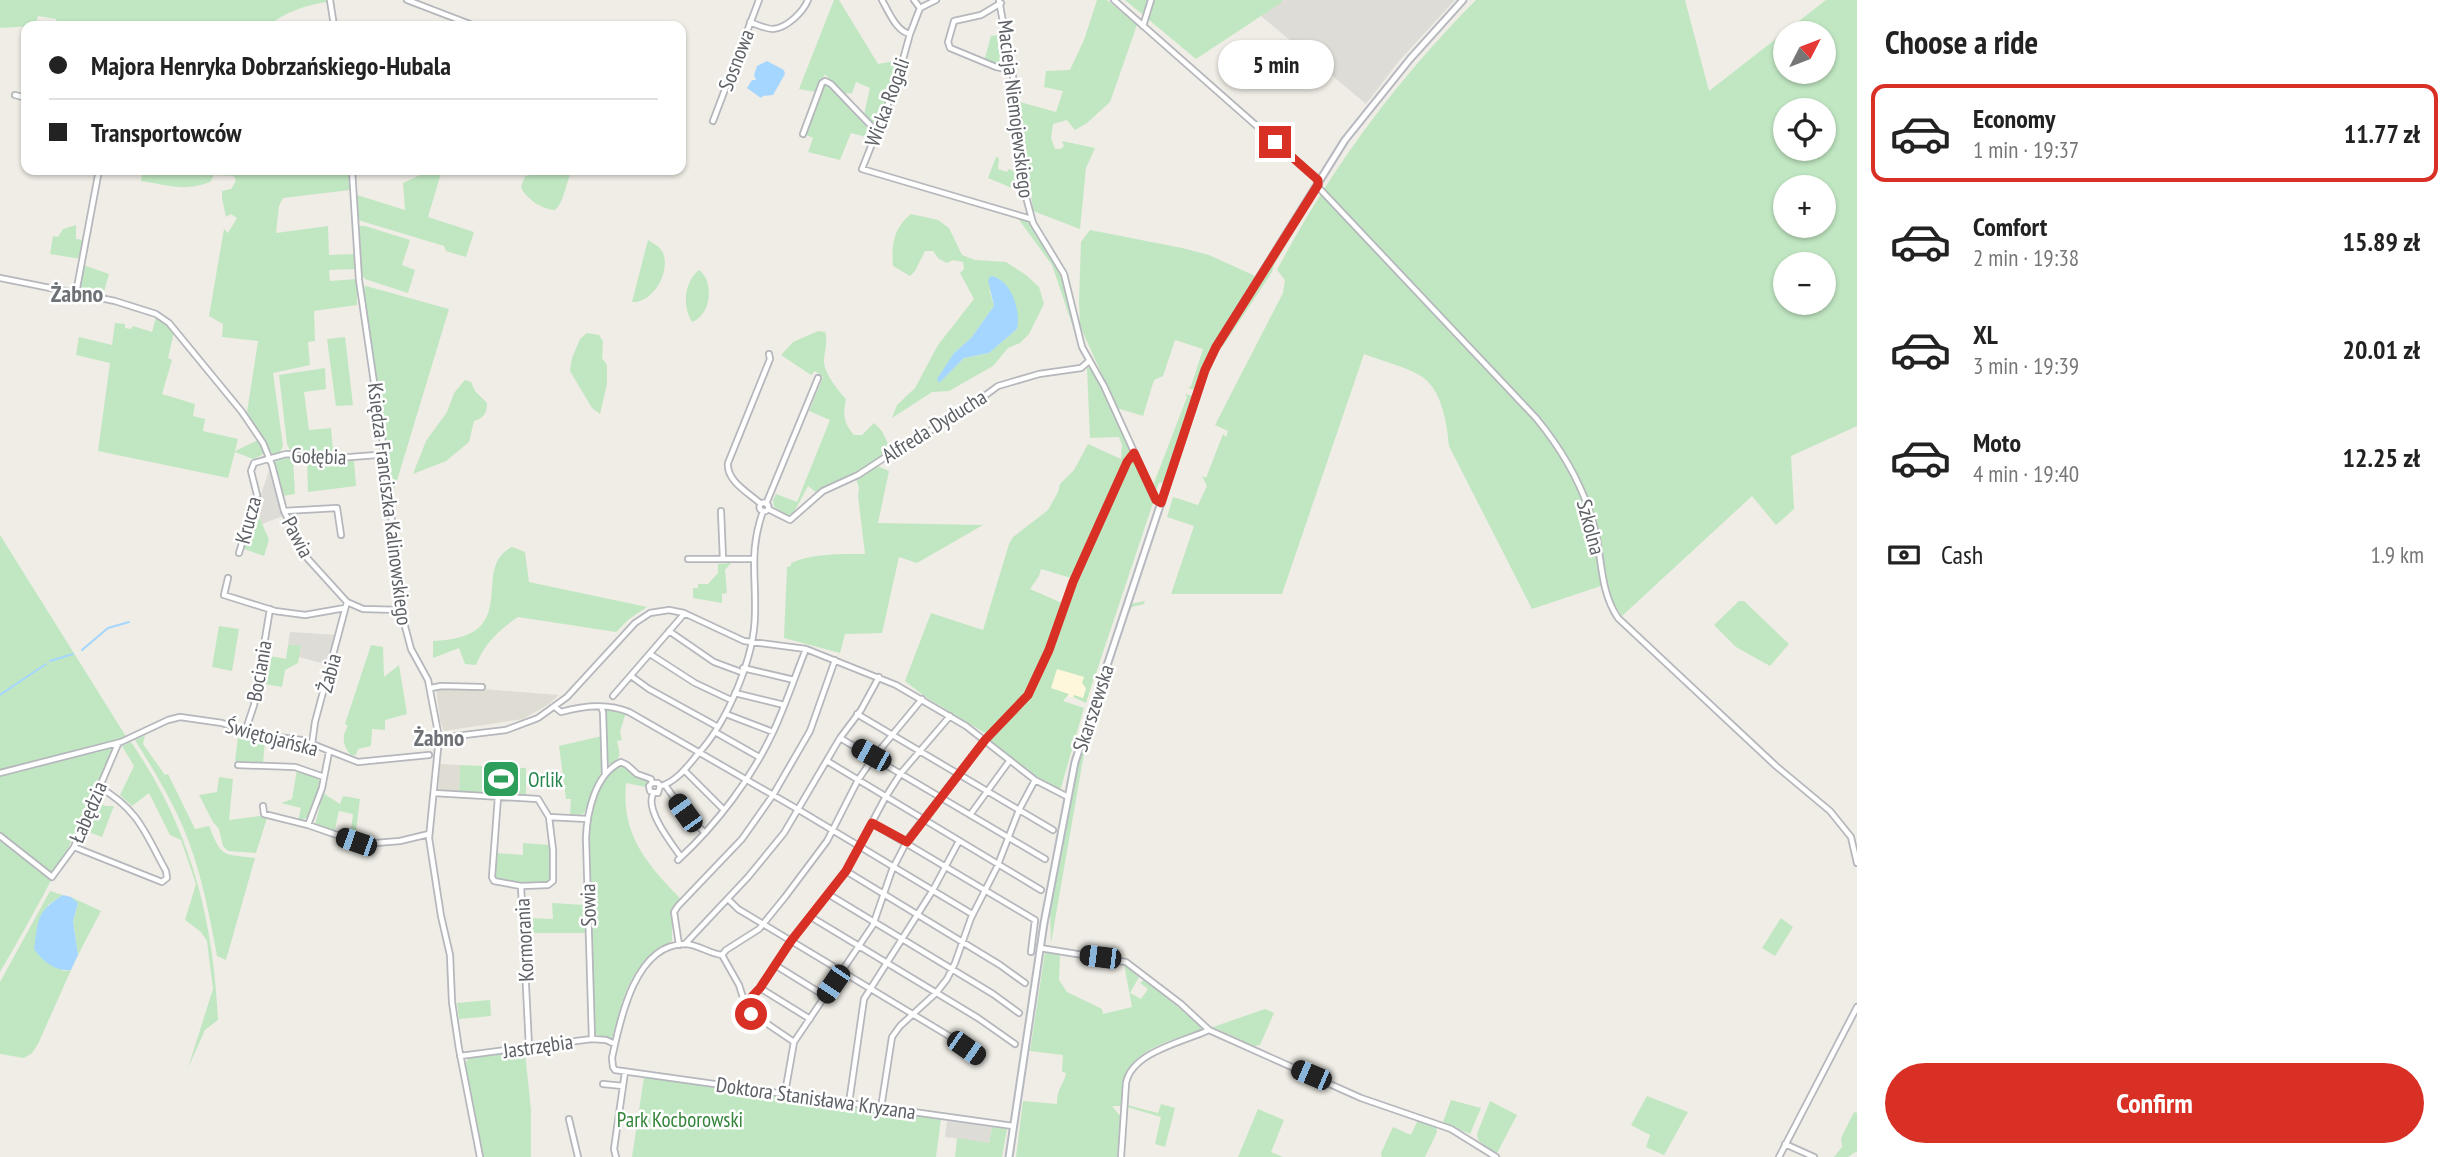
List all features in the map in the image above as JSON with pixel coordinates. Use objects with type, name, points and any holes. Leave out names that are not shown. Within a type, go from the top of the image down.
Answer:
[{"type":"main road","name":"Skarszewska","points":[[1009,1157],[1040,948],[1078,751],[1210,359],[1345,140],[1372,104],[1463,0]]},
{"type":"street","points":[[330,0],[333,21]]},
{"type":"street","points":[[407,0],[462,21]]},
{"type":"street","name":"Sosnowa","points":[[713,121],[759,0]]},
{"type":"street","points":[[750,22],[770,29],[779,28],[804,8],[808,0]]},
{"type":"street","name":"Wicka Rogali","points":[[882,0],[899,28],[910,34]]},
{"type":"street","points":[[914,0],[920,8],[936,0]]},
{"type":"street","name":"Szkolna","points":[[1114,0],[1318,180],[1318,185],[1527,407],[1556,444],[1578,482],[1595,532],[1605,591],[1618,618],[1770,760],[1830,811],[1851,837],[1857,863]]},
{"type":"street","points":[[1143,26],[1151,0]]},
{"type":"street","points":[[1000,2],[981,15],[954,21],[948,42],[950,48],[996,67],[1013,70]]},
{"type":"street","name":"Macieja Niemojewskiego","points":[[1000,2],[1013,70],[1026,197],[1031,219]]},
{"type":"street","name":"Wicka Rogali","points":[[920,8],[897,81],[862,169],[1031,219]]},
{"type":"street","points":[[803,134],[825,81],[831,83],[876,131]]},
{"type":"street","points":[[15,95],[21,97]]},
{"type":"street","points":[[76,293],[99,175]]},
{"type":"street","name":"Księdza Franciszka Kalinowskiego","points":[[352,175],[359,280],[385,458],[401,610],[408,640],[431,688],[439,738],[437,752]]},
{"type":"street","points":[[1031,219],[1064,274],[1082,347],[1104,386],[1156,500],[1161,503]]},
{"type":"street","name":"Pawia","points":[[0,278],[129,305],[166,320],[242,412],[263,443],[270,458],[284,510],[308,559],[347,602]]},
{"type":"street","points":[[764,507],[733,479],[727,470],[769,354]]},
{"type":"street","name":"Alfreda Dyducha","points":[[764,507],[790,520],[823,491],[858,475],[910,441],[953,419],[998,386],[1039,374],[1081,368],[1089,361]]},
{"type":"street","points":[[653,793],[659,792],[663,785],[684,770],[700,753],[717,730],[735,693],[751,643],[755,614],[752,559],[756,533],[764,507],[818,378]]},
{"type":"street","name":"Gołębia","points":[[368,456],[377,453],[383,445]]},
{"type":"street","points":[[785,1093],[794,1042],[874,922],[894,867],[907,842],[985,740],[1028,695],[1049,650],[1073,582],[1127,462],[1134,453]]},
{"type":"street","name":"Gołębia","points":[[270,458],[286,454],[337,458],[377,455],[385,458]]},
{"type":"street","name":"Krucza","points":[[239,553],[257,495],[251,469],[256,462],[270,458]]},
{"type":"street","points":[[284,510],[337,508],[341,535]]},
{"type":"street","points":[[721,511],[723,559]]},
{"type":"street","points":[[688,559],[752,559]]},
{"type":"street","points":[[228,578],[224,595],[270,609],[308,615],[345,608]]},
{"type":"street","points":[[347,602],[363,609],[401,610]]},
{"type":"street","name":"Żabia","points":[[312,744],[347,602]]},
{"type":"street","name":"Bociania","points":[[244,732],[254,705],[270,609]]},
{"type":"street","points":[[439,738],[515,728],[555,707],[640,619],[662,610],[684,613],[751,643],[806,649],[879,677],[950,716],[1035,780],[1068,797]]},
{"type":"street","points":[[613,696],[684,613]]},
{"type":"street","points":[[669,631],[714,662],[794,680]]},
{"type":"street","points":[[652,783],[649,788],[653,793],[651,803],[661,827],[680,859],[705,834],[746,779],[773,732],[806,649]]},
{"type":"street","points":[[650,654],[695,684],[732,700]]},
{"type":"street","points":[[682,945],[674,912],[743,839],[773,795],[810,731],[835,660]]},
{"type":"street","points":[[631,677],[759,757]]},
{"type":"street","points":[[616,1157],[614,1149],[623,1086],[622,1072],[615,1070],[612,1063],[628,997],[645,966],[660,951],[682,945],[767,856],[799,810],[879,677]]},
{"type":"street","points":[[431,688],[482,687]]},
{"type":"street","points":[[735,693],[785,705]]},
{"type":"street","points":[[722,956],[726,950],[745,940],[763,924],[817,856],[858,780],[922,699]]},
{"type":"street","points":[[555,707],[561,712],[600,706],[628,712],[972,914]]},
{"type":"street","name":"Sowia","points":[[592,1039],[587,820],[605,776],[603,712],[600,706]]},
{"type":"street","points":[[726,714],[773,732]]},
{"type":"street","points":[[858,714],[1053,830]]},
{"type":"street","points":[[738,1012],[760,988],[791,941],[846,871],[885,797],[901,773],[950,716]]},
{"type":"street","name":"Świętojańska","points":[[0,773],[119,743],[180,717],[222,723],[244,732],[286,737],[358,762],[429,755]]},
{"type":"street","points":[[840,738],[1045,859]]},
{"type":"street","name":"Łabędzia","points":[[0,836],[52,877],[74,847],[119,743]]},
{"type":"street","points":[[435,761],[431,760],[429,755],[432,751],[437,752],[439,757],[435,761],[429,834],[441,916],[450,955],[452,1002],[460,1056],[480,1157]]},
{"type":"street","points":[[308,825],[324,777],[329,752]]},
{"type":"street","points":[[970,815],[1010,760]]},
{"type":"street","points":[[827,761],[1041,890]]},
{"type":"street","points":[[605,776],[613,765],[621,762],[637,774],[651,779],[652,783]]},
{"type":"street","points":[[238,765],[295,767],[324,777]]},
{"type":"street","points":[[684,770],[724,810]]},
{"type":"street","points":[[881,1108],[892,1037],[936,993],[952,969],[972,914],[1035,780]]},
{"type":"street","points":[[652,783],[663,785],[705,834]]},
{"type":"street","points":[[74,847],[162,882],[167,878],[166,871],[134,812],[99,787]]},
{"type":"street","points":[[434,793],[538,799],[549,817],[587,820]]},
{"type":"street","points":[[498,797],[492,877],[494,881],[521,886]]},
{"type":"street","points":[[264,806],[264,814],[308,825],[363,844],[400,841],[429,834]]},
{"type":"street","name":"Kormorania","points":[[529,1047],[521,886],[548,885],[553,881],[549,817]]},
{"type":"street","points":[[872,823],[1035,920],[1031,952]]},
{"type":"street","points":[[848,1103],[862,1006],[870,988],[933,890],[959,841]]},
{"type":"street","points":[[846,871],[1025,983]]},
{"type":"street","points":[[828,894],[1019,1013]]},
{"type":"street","points":[[728,899],[738,909],[978,1056]]},
{"type":"street","points":[[810,917],[1015,1044]]},
{"type":"street","points":[[682,945],[722,956],[739,985],[744,1005],[751,1014],[794,1042]]},
{"type":"street","points":[[1040,948],[1126,962],[1181,1004],[1209,1030],[1362,1098],[1451,1129],[1496,1157]]},
{"type":"street","points":[[775,965],[825,996]]},
{"type":"street","points":[[760,988],[810,1019]]},
{"type":"street","points":[[1779,1157],[1857,1007]]},
{"type":"street","points":[[1121,1157],[1129,1071],[1152,1054],[1209,1030]]},
{"type":"street","name":"Jastrzębia","points":[[460,1056],[592,1039],[615,1044]]},
{"type":"street","name":"Doktora Stanisława Kryzana","points":[[622,1072],[1013,1126]]},
{"type":"street","points":[[603,1084],[623,1086]]},
{"type":"street","points":[[569,1119],[578,1157]]},
{"type":"street","points":[[1785,1144],[1814,1157]]},
{"type":"shaded area","points":[[1283,0],[1455,0],[1399,61],[1366,104],[1261,16]]},
{"type":"shaded area","points":[[270,468],[283,516],[262,524],[256,509]]},
{"type":"shaded area","points":[[290,632],[337,635],[329,665],[299,657],[301,645],[288,645]]},
{"type":"shaded area","points":[[1047,662],[1095,677],[1088,698],[1083,701],[1042,688]]},
{"type":"shaded area","points":[[436,687],[559,695],[523,719],[444,731],[440,721]]},
{"type":"shaded area","points":[[440,764],[460,765],[459,792],[438,791]]},
{"type":"shaded area","points":[[947,1121],[992,1127],[989,1143],[945,1137]]},
{"type":"green space","points":[[0,0],[327,0],[296,10],[275,21],[56,21],[38,16],[36,21],[21,21],[21,27],[0,28]]},
{"type":"green space","points":[[834,0],[839,0],[878,64],[900,60],[908,38],[898,73],[876,126],[868,123],[870,120],[864,115],[870,88],[856,82],[852,93],[841,94],[825,74],[816,92],[799,89]]},
{"type":"green space","points":[[1097,0],[1107,0],[1137,25],[1110,102],[1075,130],[1067,120],[1053,124],[1051,138],[1055,149],[1064,146],[1062,141],[1095,148],[1086,168],[1080,229],[1033,211],[1020,102],[1056,112],[1063,91],[1044,87],[1046,71],[1070,70],[1084,40]]},
{"type":"green space","points":[[1125,0],[1282,0],[1282,2],[1196,59]]},
{"type":"green space","points":[[1476,0],[1685,0],[1709,91],[1773,41],[1773,84],[1836,84],[1836,21],[1799,21],[1826,0],[1857,0],[1857,426],[1791,456],[1794,509],[1776,525],[1752,496],[1622,616],[1612,601],[1607,584],[1532,609],[1449,446],[1445,418],[1434,389],[1414,372],[1364,354],[1282,594],[1171,594],[1194,526],[1167,517],[1173,497],[1198,505],[1207,486],[1202,476],[1206,478],[1223,434],[1226,437],[1228,431],[1215,425],[1283,293],[1285,280],[1277,270],[1343,161],[1418,63]]},
{"type":"green space","points":[[1005,34],[1009,67],[984,61],[991,36]]},
{"type":"green space","points":[[824,84],[829,85],[870,131],[870,138],[851,133],[840,160],[808,152],[813,138],[806,135]]},
{"type":"green space","points":[[996,157],[999,158],[998,169],[1007,172],[1009,169],[1022,174],[1024,193],[988,178]]},
{"type":"green space","points":[[142,175],[214,175],[210,182],[192,187],[141,181]]},
{"type":"green space","points":[[214,175],[349,175],[350,190],[283,198],[279,206],[276,233],[328,226],[329,255],[356,254],[356,269],[329,270],[330,281],[357,279],[357,305],[314,311],[315,341],[308,342],[310,365],[273,373],[283,446],[280,452],[272,454],[247,412],[258,341],[222,337],[223,324],[209,316],[224,229],[228,233],[237,218],[231,214],[226,217],[222,198],[222,191],[231,189],[236,181],[234,176]]},
{"type":"green space","points":[[420,175],[441,175],[428,217],[474,232],[466,257],[446,251],[444,246],[358,220],[357,195],[405,210],[403,183]]},
{"type":"green space","points":[[570,175],[561,202],[555,210],[535,203],[526,195],[521,187],[525,176]]},
{"type":"green space","points":[[1303,212],[1306,212],[1272,272],[1223,346],[1221,345],[1223,340]]},
{"type":"green space","points":[[911,214],[938,220],[949,228],[962,255],[975,260],[1006,262],[1039,287],[1044,304],[1029,334],[1020,343],[1008,348],[993,366],[949,391],[932,392],[892,418],[897,405],[915,388],[938,345],[974,299],[960,273],[964,269],[963,262],[953,260],[947,263],[939,259],[933,251],[925,251],[910,276],[893,266],[895,237]],"holes":[[[989,289],[1017,329],[989,353],[964,358],[939,382],[954,353],[971,338],[994,306]]]},
{"type":"green space","points":[[1017,217],[1030,222],[1061,271],[1068,289],[1075,333],[1052,265]]},
{"type":"green space","points":[[76,225],[76,239],[84,240],[81,259],[50,254],[53,236],[58,237],[63,229]]},
{"type":"green space","points":[[359,226],[410,240],[402,265],[415,270],[408,293],[365,279],[362,275]]},
{"type":"green space","points":[[1090,230],[1209,255],[1253,275],[1256,279],[1214,346],[1196,390],[1188,388],[1203,349],[1175,340],[1163,376],[1154,380],[1143,416],[1117,408],[1080,326],[1081,242]]},
{"type":"green space","points":[[648,240],[663,253],[664,271],[652,293],[632,302]]},
{"type":"green space","points":[[83,265],[109,274],[103,295],[83,292],[79,286]]},
{"type":"green space","points":[[699,270],[707,282],[709,298],[703,313],[692,322],[687,309],[686,294],[690,281]]},
{"type":"green space","points":[[366,286],[449,309],[392,497],[362,289]]},
{"type":"green space","points":[[156,317],[165,321],[174,332],[168,358],[172,360],[162,394],[195,404],[193,416],[205,419],[203,431],[238,439],[235,451],[258,440],[264,451],[253,459],[235,452],[228,478],[98,451],[110,363],[76,355],[79,337],[112,345],[115,323],[125,324],[125,328],[131,329],[133,326],[152,332]]},
{"type":"green space","points":[[818,331],[825,332],[824,365],[846,399],[844,414],[848,426],[854,435],[862,435],[874,423],[882,431],[891,450],[857,473],[830,484],[817,493],[808,486],[793,514],[787,515],[774,507],[773,500],[776,494],[797,502],[830,420],[809,411],[823,377],[815,371],[811,375],[781,355],[793,342]]},
{"type":"green space","points":[[587,333],[599,335],[603,341],[602,358],[607,365],[607,384],[600,414],[592,408],[570,371],[580,339]]},
{"type":"green space","points":[[345,337],[353,405],[336,406],[327,339]]},
{"type":"green space","points":[[325,368],[326,389],[304,392],[309,430],[331,428],[333,451],[330,455],[291,452],[287,444],[279,375]]},
{"type":"green space","points":[[1087,368],[1094,372],[1131,450],[1075,574],[1071,578],[1041,569],[1030,589],[1062,603],[1046,655],[1027,694],[988,735],[924,696],[905,681],[931,613],[983,630],[1009,544],[1013,537],[1048,510],[1060,484],[1074,470],[1088,444],[1121,459],[1122,445],[1119,437],[1090,438]]},
{"type":"green space","points":[[465,380],[471,382],[475,391],[487,403],[484,415],[474,421],[469,442],[446,461],[413,474],[426,441],[447,412],[454,393]]},
{"type":"green space","points":[[1185,394],[1194,396],[1165,482],[1159,483],[1155,493],[1151,484],[1154,483],[1187,397]]},
{"type":"green space","points":[[293,458],[295,494],[282,496],[274,464],[276,459]]},
{"type":"green space","points":[[1134,458],[1154,500],[1086,703],[1073,697],[1083,698],[1086,688],[1082,683],[1084,677],[1057,669],[1051,688],[1069,694],[1063,701],[1084,708],[1060,791],[1040,780],[990,740],[1029,695],[1125,469]]},
{"type":"green space","points":[[307,459],[354,461],[356,486],[308,492]]},
{"type":"green space","points":[[875,465],[889,471],[878,523],[983,525],[917,563],[899,557],[882,633],[845,634],[840,653],[784,638],[787,567],[791,566],[791,563],[818,556],[865,554],[856,478]]},
{"type":"green space","points":[[256,509],[269,540],[264,556],[244,549]]},
{"type":"green space","points":[[0,535],[127,738],[122,741],[48,887],[0,972]]},
{"type":"green space","points":[[512,547],[525,552],[529,582],[647,607],[616,632],[518,617],[493,638],[476,665],[465,664],[459,648],[433,658],[433,641],[461,637],[478,628],[487,616],[494,571],[500,557]]},
{"type":"green space","points":[[731,563],[725,570],[727,593],[722,594],[722,603],[693,598],[693,588],[698,588],[698,584],[708,584],[718,573],[718,564]]},
{"type":"green space","points":[[1145,601],[1144,604],[1132,607],[1127,616],[1085,748],[1051,943],[1050,912],[1085,735],[1130,604]]},
{"type":"green space","points":[[1739,601],[1744,601],[1789,644],[1770,666],[1736,647],[1714,625]]},
{"type":"green space","points":[[219,626],[239,629],[232,671],[212,667]]},
{"type":"green space","points":[[288,645],[301,645],[298,663],[285,670],[282,687],[259,683],[264,655],[286,659]]},
{"type":"green space","points":[[371,645],[383,647],[384,677],[399,665],[407,714],[385,720],[385,730],[372,729],[371,746],[358,749],[356,755],[351,755],[344,741],[348,726],[345,724]]},
{"type":"green space","points":[[605,708],[626,712],[620,732],[622,740],[617,741],[619,755],[610,765],[608,763]]},
{"type":"green space","points":[[145,735],[143,744],[165,775],[168,774],[195,829],[209,826],[224,852],[255,858],[226,960],[217,956],[202,886],[185,831],[166,791],[135,740]]},
{"type":"green space","points":[[602,736],[602,769],[598,784],[584,813],[570,814],[571,799],[566,799],[559,746]]},
{"type":"green space","points":[[238,737],[265,740],[263,763],[235,761]]},
{"type":"green space","points":[[131,742],[169,807],[183,840],[195,874],[211,945],[218,1020],[205,1030],[188,1068],[213,989],[207,941],[201,932],[185,920],[196,884],[181,840],[170,835],[149,793],[132,806],[120,795],[134,766],[122,746]]},
{"type":"green space","points":[[460,765],[526,768],[526,795],[459,792]]},
{"type":"green space","points":[[622,765],[649,781],[646,787],[626,783],[628,818],[638,847],[680,898],[672,909],[672,941],[647,958],[638,969],[625,994],[612,1038],[594,1035],[589,828],[595,801],[603,782],[608,774]]},
{"type":"green space","points":[[297,770],[317,777],[321,783],[311,812],[298,821],[301,808],[281,803],[292,799]]},
{"type":"green space","points":[[219,777],[233,779],[229,820],[260,816],[267,818],[256,853],[228,851],[223,846],[219,829],[199,795],[217,792]]},
{"type":"green space","points":[[323,793],[340,804],[343,796],[360,799],[355,839],[350,837],[353,814],[339,811],[334,833],[315,825]]},
{"type":"green space","points":[[96,800],[105,806],[114,806],[102,837],[84,830]]},
{"type":"green space","points":[[523,843],[550,845],[552,879],[549,882],[502,882],[494,876],[497,853],[523,855]]},
{"type":"green space","points":[[50,891],[63,895],[48,905],[63,971],[71,970],[32,1053],[24,1058],[0,1054],[0,982]]},
{"type":"green space","points":[[71,897],[101,911],[78,955],[73,921],[78,903]]},
{"type":"green space","points":[[552,903],[585,905],[586,933],[526,933],[526,918],[553,919]]},
{"type":"green space","points":[[1781,918],[1793,927],[1775,956],[1762,948]]},
{"type":"green space","points":[[1045,952],[1060,955],[1059,980],[1067,992],[1102,1009],[1103,1014],[1132,1007],[1124,964],[1139,977],[1130,993],[1141,999],[1148,989],[1140,983],[1144,980],[1202,1028],[1199,1032],[1145,1053],[1129,1068],[1123,1081],[1122,1106],[1112,1106],[1121,1117],[1117,1157],[1016,1157],[1023,1101],[1057,1104],[1066,1073],[1062,1072],[1063,1055],[1030,1051]]},
{"type":"green space","points":[[490,1000],[491,1016],[459,1019],[457,1003]]},
{"type":"green space","points":[[1265,1009],[1274,1013],[1260,1045],[1254,1046],[1213,1027]]},
{"type":"green space","points":[[525,1052],[531,1110],[531,1157],[483,1157],[463,1066],[469,1058]]},
{"type":"green space","name":"Park Kocborowski","points":[[644,1077],[941,1119],[936,1157],[632,1157]]},
{"type":"green space","points":[[1647,1096],[1688,1112],[1664,1155],[1646,1147],[1650,1135],[1631,1125]]},
{"type":"green space","points":[[1451,1100],[1481,1108],[1470,1134],[1443,1122]]},
{"type":"green space","points":[[1490,1101],[1517,1115],[1496,1155],[1478,1140],[1477,1134]]},
{"type":"green space","points":[[1161,1104],[1175,1108],[1165,1147],[1155,1144],[1161,1117],[1127,1107],[1158,1113]]},
{"type":"green space","points":[[1258,1109],[1284,1120],[1271,1152],[1283,1157],[1238,1157]]},
{"type":"green space","points":[[1854,1112],[1857,1113],[1857,1151],[1848,1157],[1834,1157],[1842,1147],[1841,1138]]},
{"type":"green space","points":[[1418,1120],[1436,1126],[1437,1132],[1425,1157],[1382,1157],[1381,1153],[1393,1127],[1411,1135]]},
{"type":"green space","points":[[992,1127],[1007,1129],[1002,1157],[955,1157],[957,1138],[989,1143]]},
{"type":"water","points":[[767,61],[784,70],[785,74],[773,95],[761,98],[747,88],[752,80],[756,80],[754,75],[757,66]]},
{"type":"water","points":[[991,276],[1010,290],[1018,314],[1017,329],[989,353],[964,358],[939,383],[937,379],[954,353],[971,338],[994,306],[988,280]]},
{"type":"water","points":[[63,895],[78,903],[73,921],[78,955],[71,970],[50,965],[34,949],[40,917],[47,907]]},
{"type":"waterway","points":[[82,650],[108,628],[129,622]]},
{"type":"waterway","points":[[50,661],[73,654]]},
{"type":"waterway","points":[[0,695],[46,664]]},
{"type":"place","name":"Orlik","points":[[501,779]]},
{"type":"district","name":"Żabno","points":[[77,293]]},
{"type":"district","name":"Żabno","points":[[439,737]]},
{"type":"route","points":[[751,1014],[744,1005],[760,988],[791,941],[846,871],[872,823],[907,842],[985,740],[1028,695],[1046,658],[1073,582],[1127,462],[1134,453],[1156,500],[1161,503],[1205,370],[1216,347],[1318,185],[1318,180],[1275,142]]}]
